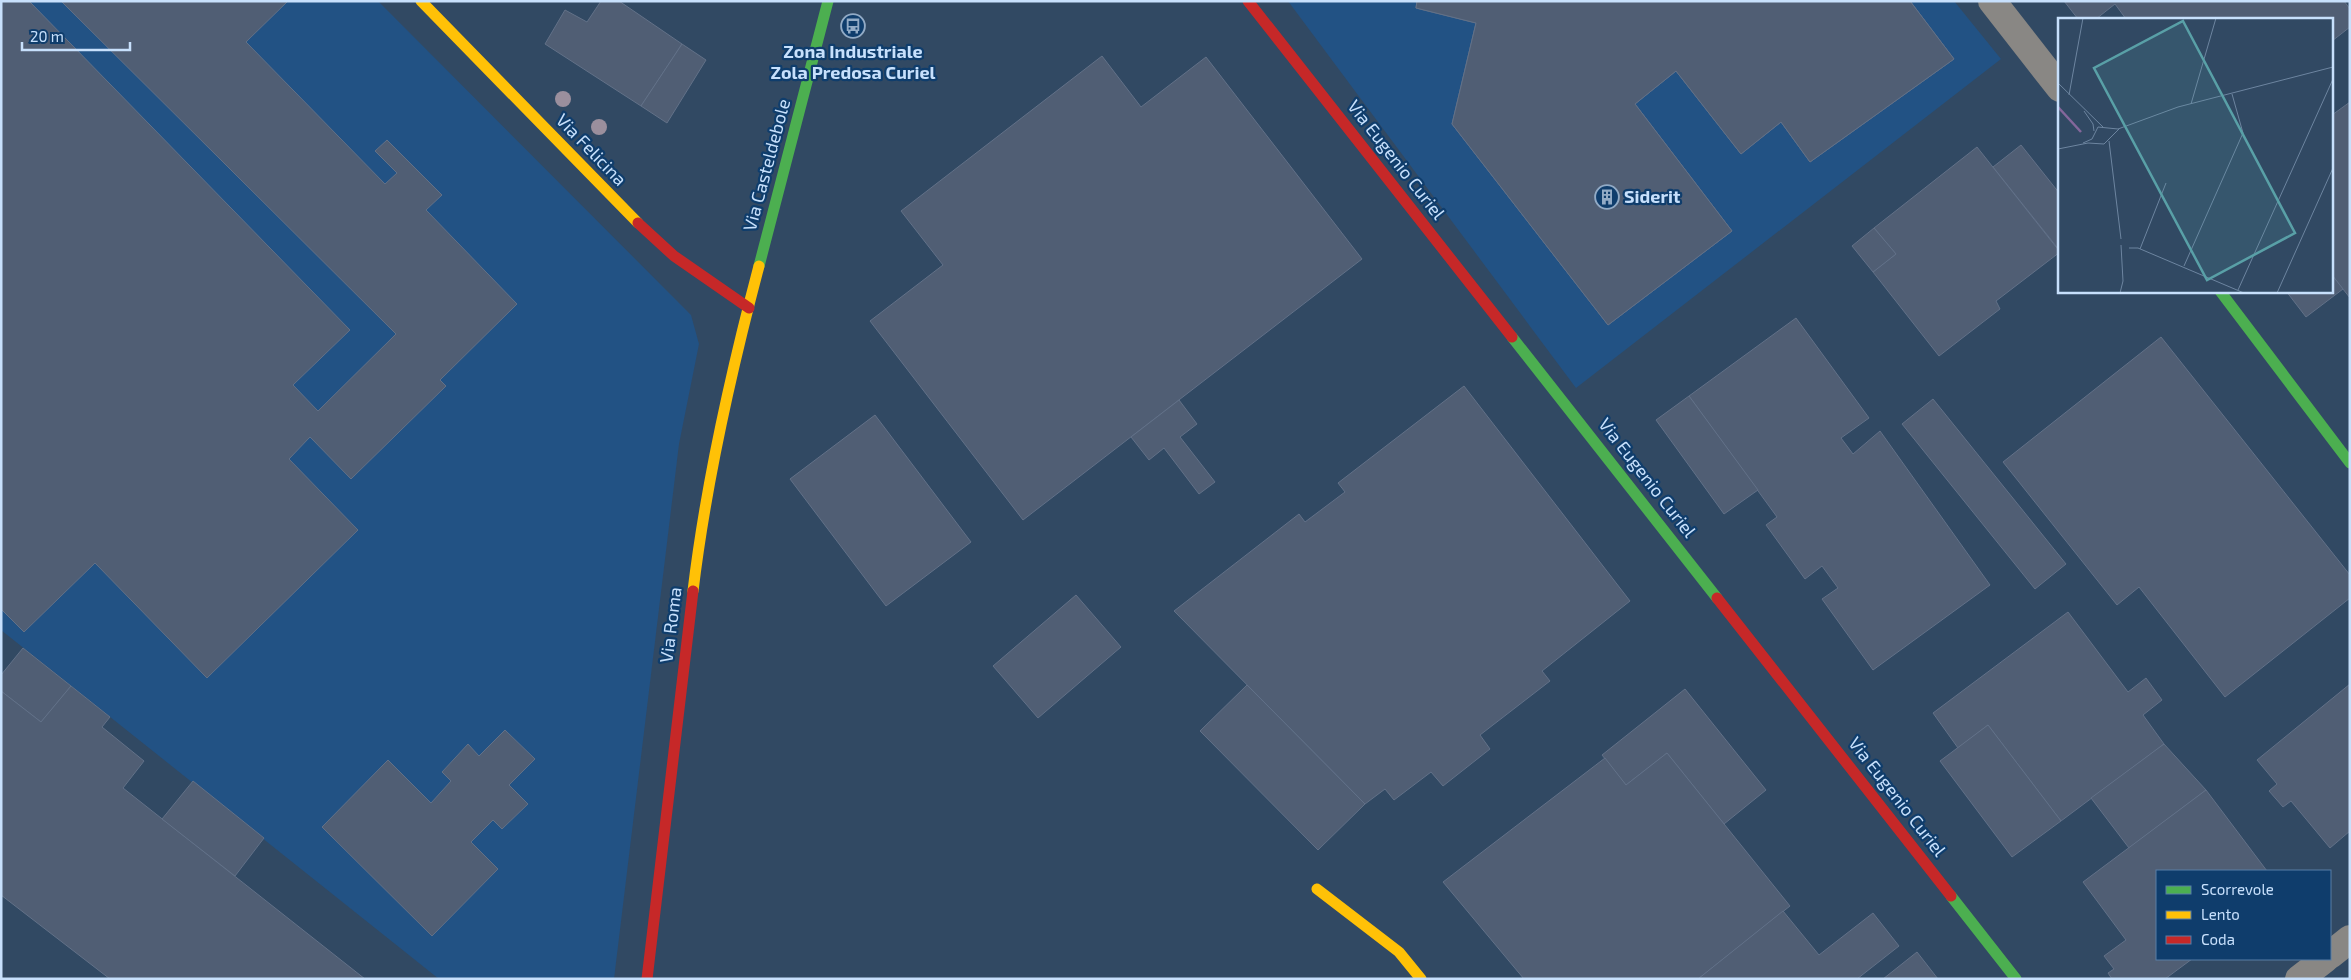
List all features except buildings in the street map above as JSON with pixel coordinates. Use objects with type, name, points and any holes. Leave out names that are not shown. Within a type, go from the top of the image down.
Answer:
[{"type":"street","name":"Via Felicina","points":[[421,1],[633,219],[674,256],[749,308]]},
{"type":"street","name":"Via Casteldebole","points":[[756,280],[828,1]]},
{"type":"street","name":"Via Eugenio Curiel","points":[[1248,1],[2016,979]]},
{"type":"street","points":[[1992,1],[2058,85]]},
{"type":"street","name":"Via Roma","points":[[647,979],[697,558],[720,434],[756,280]]},
{"type":"street","points":[[2221,292],[2350,463]]},
{"type":"street","points":[[1317,889],[1399,952],[1421,979]]},
{"type":"street","points":[[2331,954],[2350,939]]},
{"type":"street","points":[[2299,979],[2323,960]]},
{"type":"shaded area","points":[[1,1],[378,1],[691,315],[699,344],[679,444],[614,979],[439,979],[1,630]]},
{"type":"shaded area","points":[[1288,1],[1954,1],[2001,59],[1576,388]]},
{"type":"traffic: fast","points":[[759,266],[828,1]]},
{"type":"traffic: fast","points":[[2221,292],[2350,463]]},
{"type":"traffic: fast","points":[[1512,337],[1717,598]]},
{"type":"traffic: fast","points":[[1951,896],[2016,979]]},
{"type":"traffic: slow","points":[[421,1],[638,223]]},
{"type":"traffic: slow","points":[[693,591],[698,550],[720,427],[759,266]]},
{"type":"traffic: slow","points":[[1317,889],[1399,952],[1421,979]]},
{"type":"traffic: jam","points":[[1248,1],[1512,337]]},
{"type":"traffic: jam","points":[[638,223],[674,256],[749,308]]},
{"type":"traffic: jam","points":[[647,979],[693,591]]},
{"type":"traffic: jam","points":[[1717,598],[1951,896]]},
{"type":"place","name":"Zona Industriale Zola Predosa Curiel","points":[[853,26]]},
{"type":"place","name":"Siderit","points":[[1607,197]]}]
